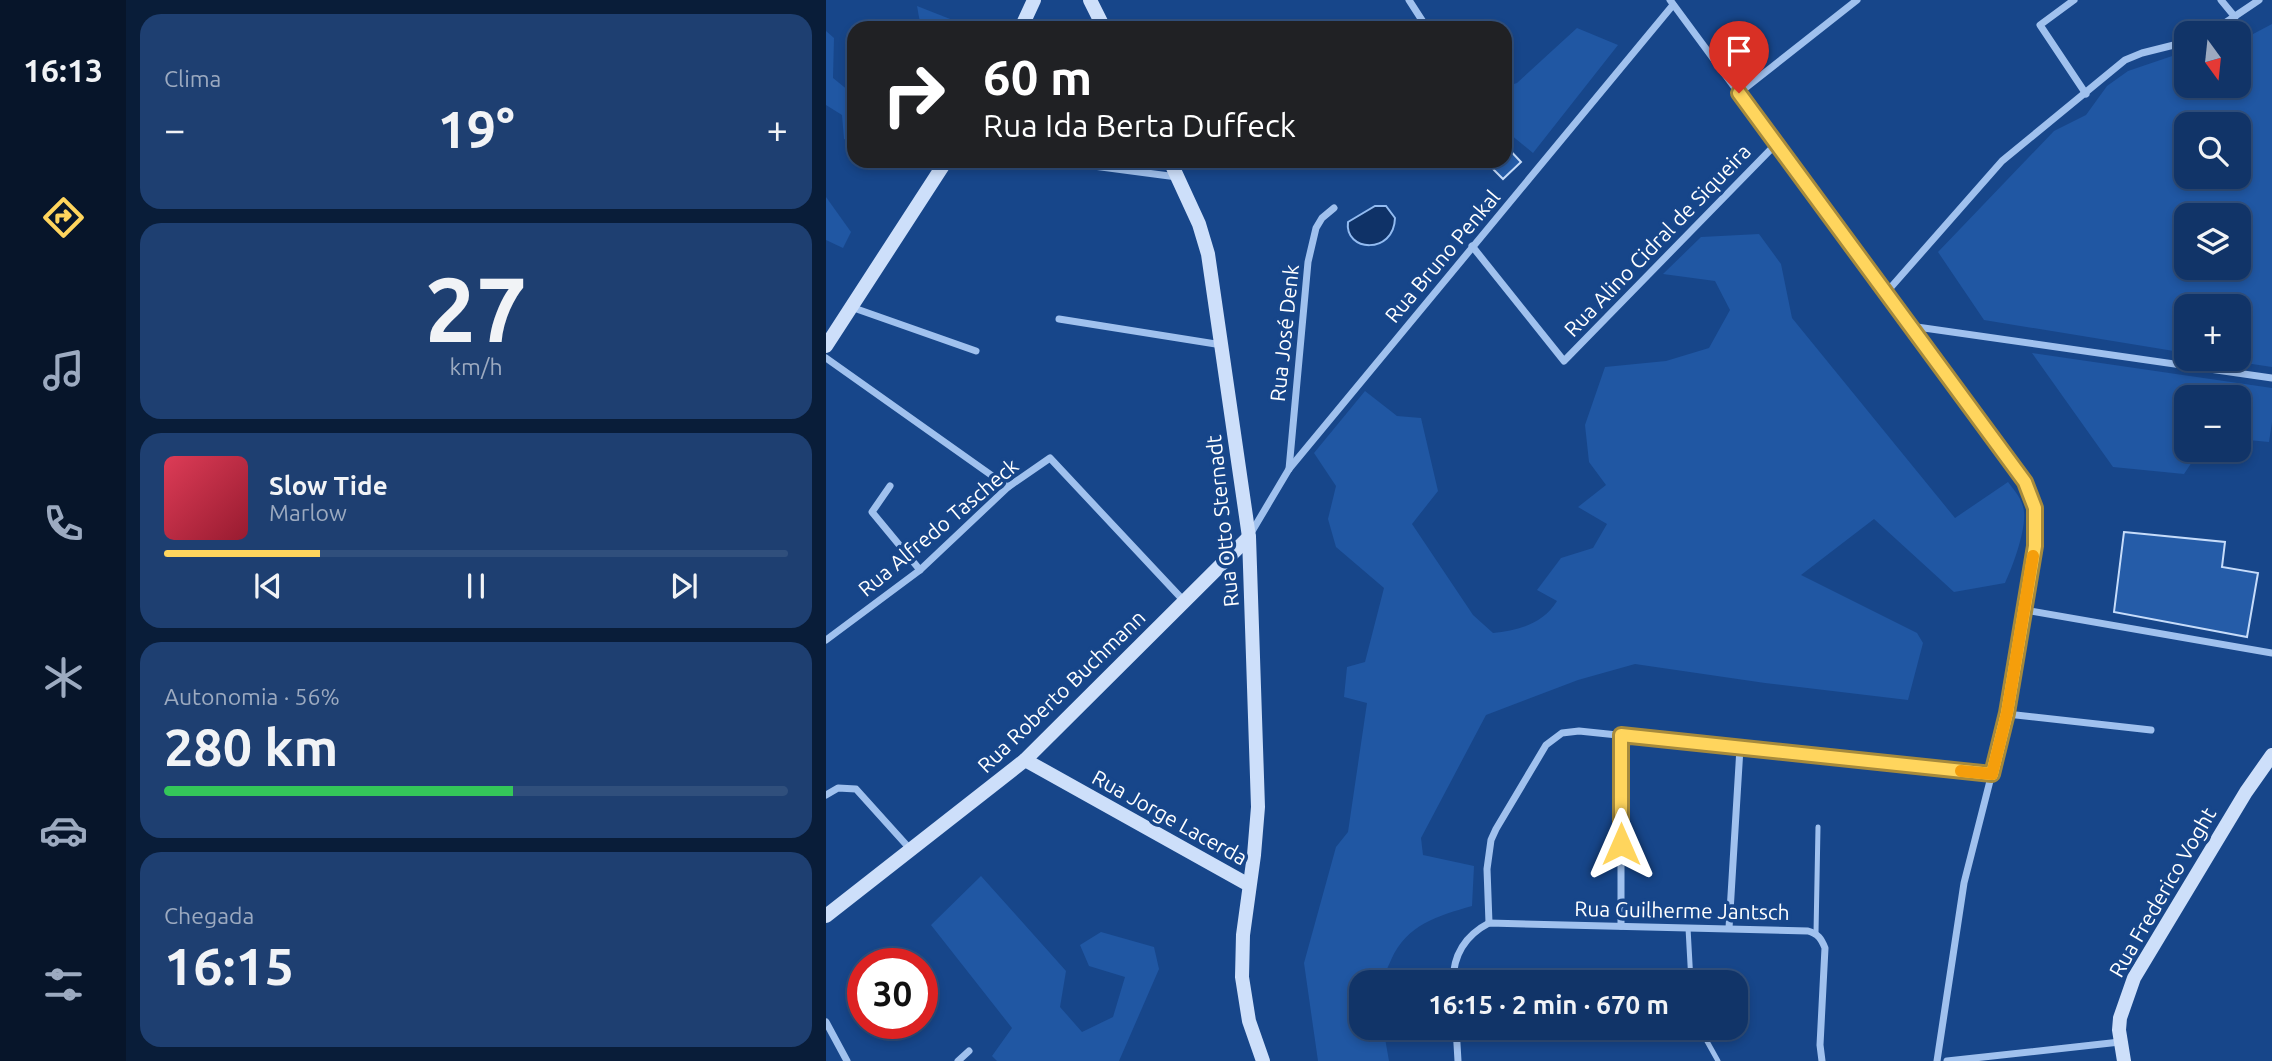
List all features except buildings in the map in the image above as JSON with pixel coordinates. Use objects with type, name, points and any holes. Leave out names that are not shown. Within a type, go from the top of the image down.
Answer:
[{"type":"main road","points":[[1024,21],[1034,0]]},
{"type":"main road","points":[[1090,0],[1100,21]]},
{"type":"main road","points":[[826,346],[941,168]]},
{"type":"main road","name":"Rua Otto Sternadt","points":[[1174,168],[1204,237],[1223,345],[1249,537],[1258,772],[1256,832],[1249,885]]},
{"type":"main road","name":"Rua Roberto Buchmann","points":[[826,916],[1025,760],[1249,537]]},
{"type":"main road","name":"Rua Frederico Voght","points":[[2124,1061],[2120,1042],[2120,1018],[2134,978],[2246,792],[2272,755]]},
{"type":"main road","name":"Rua Jorge Lacerda","points":[[1025,760],[1249,885],[1243,935],[1242,990],[1248,1021],[1263,1061]]},
{"type":"street","points":[[1409,0],[1422,21]]},
{"type":"street","points":[[1739,93],[1857,0]]},
{"type":"street","points":[[2074,0],[2040,25],[2086,94]]},
{"type":"street","points":[[2221,0],[2235,17]]},
{"type":"street","points":[[2229,21],[2259,0]]},
{"type":"street","points":[[1672,3],[2018,472],[2031,495],[2036,522],[2025,610],[2007,713],[1964,883],[1937,1061]]},
{"type":"street","name":"Rua Bruno Penkal","points":[[1249,537],[1289,469],[1672,3]]},
{"type":"street","points":[[1885,294],[2002,161],[2133,56],[2174,45]]},
{"type":"street","name":"Rua Alino Cidral de Siqueira","points":[[1472,246],[1564,361],[1776,144]]},
{"type":"street","points":[[1109,168],[1178,177]]},
{"type":"street","name":"Rua José Denk","points":[[1289,469],[1310,255],[1316,228],[1322,218],[1334,208]]},
{"type":"street","points":[[851,307],[976,351]]},
{"type":"street","points":[[1059,319],[1223,345]]},
{"type":"street","points":[[1910,326],[2272,378]]},
{"type":"street","points":[[826,358],[1008,487]]},
{"type":"street","name":"Rua Alfredo Tascheck","points":[[826,640],[920,570],[1008,487],[1049,458],[1184,601]]},
{"type":"street","points":[[890,486],[872,512],[920,570]]},
{"type":"street","points":[[2025,610],[2272,653]]},
{"type":"street","points":[[2007,713],[2151,730]]},
{"type":"street","points":[[1453,970],[1461,947],[1478,929],[1489,923],[1487,869],[1491,840],[1546,745],[1553,738],[1571,731],[1992,774]]},
{"type":"street","points":[[1621,735],[1621,926]]},
{"type":"street","points":[[1728,929],[1740,748]]},
{"type":"street","points":[[826,794],[838,788],[856,789],[911,850]]},
{"type":"street","name":"Rua Guilherme Jantsch","points":[[1489,923],[1797,930],[1816,933],[1825,948],[1826,960],[1820,1045],[1822,1061]]},
{"type":"street","points":[[826,1022],[847,1061]]},
{"type":"street","points":[[1457,1040],[1458,1061]]},
{"type":"street","points":[[1947,1061],[2120,1042]]},
{"type":"street","points":[[958,1061],[969,1051]]},
{"type":"lane","points":[[1816,933],[1818,827]]},
{"type":"lane","points":[[1688,928],[1690,970]]},
{"type":"lane","points":[[1706,1040],[1718,1061]]},
{"type":"shaded area","points":[[917,6],[955,21],[920,21]]},
{"type":"shaded area","points":[[2272,24],[2272,367],[2251,364],[2251,294],[2174,294],[2174,351],[1984,320],[1938,252],[2054,131],[2086,115],[2107,86],[2128,71],[2174,55],[2174,98],[2251,98],[2251,35]]},
{"type":"shaded area","points":[[1577,28],[1618,45],[1533,153],[1512,136],[1512,85]]},
{"type":"shaded area","points":[[826,31],[834,38],[833,78],[847,89],[847,140],[844,139],[842,115],[826,105]]},
{"type":"shaded area","points":[[826,197],[851,232],[843,248],[826,240]]},
{"type":"shaded area","points":[[1375,206],[1386,206],[1395,218],[1393,230],[1379,243],[1361,244],[1349,232],[1348,222]]},
{"type":"shaded area","points":[[1759,234],[1781,264],[1792,318],[1955,518],[2008,482],[2020,500],[2024,520],[2018,548],[2005,583],[1954,592],[1874,519],[1801,575],[1917,633],[1923,643],[1908,700],[1635,664],[1578,680],[1486,715],[1421,838],[1423,855],[1474,866],[1472,906],[1436,918],[1415,930],[1398,948],[1386,970],[1349,970],[1349,1040],[1385,1040],[1389,1061],[1318,1061],[1304,963],[1336,847],[1348,832],[1367,703],[1344,697],[1347,667],[1365,662],[1384,588],[1336,547],[1328,519],[1336,486],[1314,453],[1365,391],[1397,416],[1421,418],[1438,491],[1412,524],[1473,615],[1493,633],[1530,624],[1545,615],[1557,601],[1537,590],[1561,558],[1593,548],[1607,524],[1578,507],[1606,485],[1589,462],[1585,425],[1605,367],[1666,361],[1709,348],[1730,310],[1715,281],[1663,274],[1701,237]]},
{"type":"shaded area","points":[[2032,353],[2272,388],[2269,442],[2251,440],[2251,385],[2174,385],[2174,462],[2192,462],[2184,474],[2113,467]]},
{"type":"shaded area","points":[[981,876],[1066,971],[1060,1007],[1082,1032],[1113,1017],[1125,977],[1089,966],[1080,945],[1101,932],[1154,947],[1159,969],[1119,1061],[997,1061],[992,1056],[1012,1028],[931,925]]},
{"type":"slow traffic","points":[[1961,771],[1992,774],[2007,713],[2033,556]]},
{"type":"route","points":[[1621,844],[1621,735],[1992,774],[2007,713],[2035,546],[2035,508],[2025,482],[1739,93]]}]
